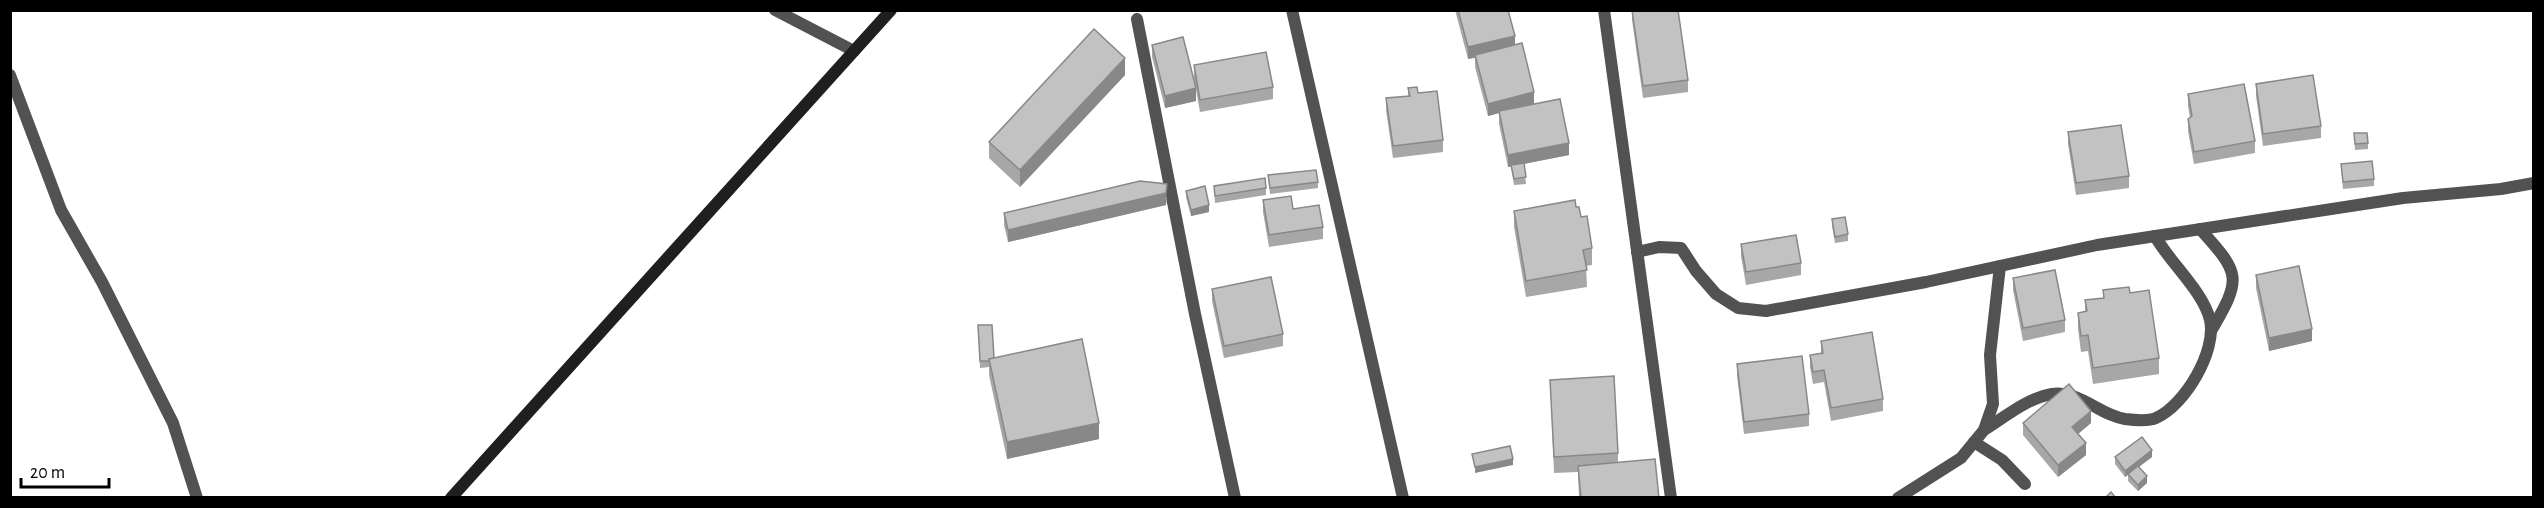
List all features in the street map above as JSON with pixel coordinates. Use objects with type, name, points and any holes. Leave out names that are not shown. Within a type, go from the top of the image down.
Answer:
[{"type":"main road","points":[[451,498],[891,10]]},
{"type":"street","points":[[775,10],[854,51]]},
{"type":"street","points":[[1292,10],[1403,498]]},
{"type":"street","points":[[1604,10],[1671,498]]},
{"type":"street","points":[[1137,19],[1195,314],[1235,498]]},
{"type":"street","points":[[10,75],[61,210],[102,282],[173,423],[197,498]]},
{"type":"street","points":[[1637,252],[1659,247],[1682,248],[1696,271],[1716,294],[1738,308],[1766,311],[2097,245],[2403,198],[2501,189],[2534,183]]},
{"type":"street","points":[[1898,498],[1961,458],[1984,430],[2025,404],[2053,394],[2076,396],[2123,419],[2155,419],[2180,402],[2199,371],[2211,330],[2231,297],[2235,275],[2223,254],[2200,229]]},
{"type":"street","points":[[2155,236],[2166,256],[2193,288],[2210,318],[2211,330]]},
{"type":"street","points":[[1984,430],[1993,404],[1990,355],[2000,266]]},
{"type":"street","points":[[1974,442],[2002,460],[2025,484]]},
{"type":"building","points":[[1458,10],[1508,10],[1515,36],[1468,47]]},
{"type":"building","points":[[1632,10],[1678,10],[1688,80],[1643,86]]},
{"type":"building","points":[[1094,29],[1125,58],[1020,170],[989,142]]},
{"type":"building","points":[[1183,37],[1196,88],[1165,96],[1152,45]]},
{"type":"building","points":[[1522,43],[1534,92],[1488,104],[1475,55]]},
{"type":"building","points":[[1266,52],[1273,87],[1200,100],[1194,65]]},
{"type":"building","points":[[2313,75],[2321,126],[2263,134],[2256,84]]},
{"type":"building","points":[[2244,84],[2255,141],[2194,152],[2188,119],[2192,116],[2188,94]]},
{"type":"building","points":[[1417,87],[1418,93],[1437,91],[1443,140],[1393,146],[1386,98],[1410,96],[1408,88]]},
{"type":"building","points":[[1560,99],[1569,143],[1508,155],[1499,111]]},
{"type":"building","points":[[2121,125],[2129,176],[2076,183],[2068,132]]},
{"type":"building","points":[[2354,133],[2367,133],[2368,143],[2355,144]]},
{"type":"building","points":[[2372,161],[2374,179],[2343,182],[2341,164]]},
{"type":"building","points":[[1524,163],[1526,177],[1514,179],[1511,165]]},
{"type":"building","points":[[1316,170],[1318,182],[1270,188],[1268,175]]},
{"type":"building","points":[[1265,178],[1266,188],[1215,196],[1214,186]]},
{"type":"building","points":[[1140,181],[1167,184],[1166,193],[1008,230],[1004,213]]},
{"type":"building","points":[[1205,186],[1209,205],[1191,210],[1186,191]]},
{"type":"building","points":[[1291,196],[1293,209],[1319,205],[1323,227],[1269,235],[1263,200]]},
{"type":"building","points":[[1575,200],[1581,217],[1587,216],[1592,248],[1583,250],[1587,270],[1526,281],[1514,211]]},
{"type":"building","points":[[1845,217],[1848,234],[1835,237],[1832,219]]},
{"type":"building","points":[[1796,235],[1801,263],[1746,272],[1741,244]]},
{"type":"building","points":[[2299,266],[2312,329],[2269,338],[2256,275]]},
{"type":"building","points":[[2055,270],[2065,320],[2023,328],[2013,278]]},
{"type":"building","points":[[1271,277],[1283,334],[1224,346],[1212,289]]},
{"type":"building","points":[[2129,287],[2130,293],[2149,290],[2159,358],[2093,368],[2088,335],[2081,336],[2078,313],[2087,311],[2085,300],[2104,298],[2103,290]]},
{"type":"building","points":[[978,325],[992,325],[994,358],[989,359],[990,361],[980,361]]},
{"type":"building","points":[[1872,332],[1883,399],[1831,408],[1824,370],[1813,372],[1810,355],[1823,353],[1821,341]]},
{"type":"building","points":[[1082,339],[1099,423],[1007,442],[989,359]]},
{"type":"building","points":[[1802,356],[1809,414],[1744,422],[1737,364]]},
{"type":"building","points":[[1614,376],[1618,453],[1554,457],[1550,380]]},
{"type":"building","points":[[2069,384],[2091,411],[2072,427],[2086,443],[2058,465],[2023,423]]},
{"type":"building","points":[[2142,437],[2152,450],[2125,471],[2115,457]]},
{"type":"building","points":[[1510,446],[1513,459],[1475,467],[1472,454]]},
{"type":"building","points":[[1655,459],[1659,498],[1581,498],[1578,466]]},
{"type":"building","points":[[2138,466],[2147,476],[2138,485],[2128,474]]},
{"type":"building","points":[[2111,492],[2116,498],[2105,498]]}]
